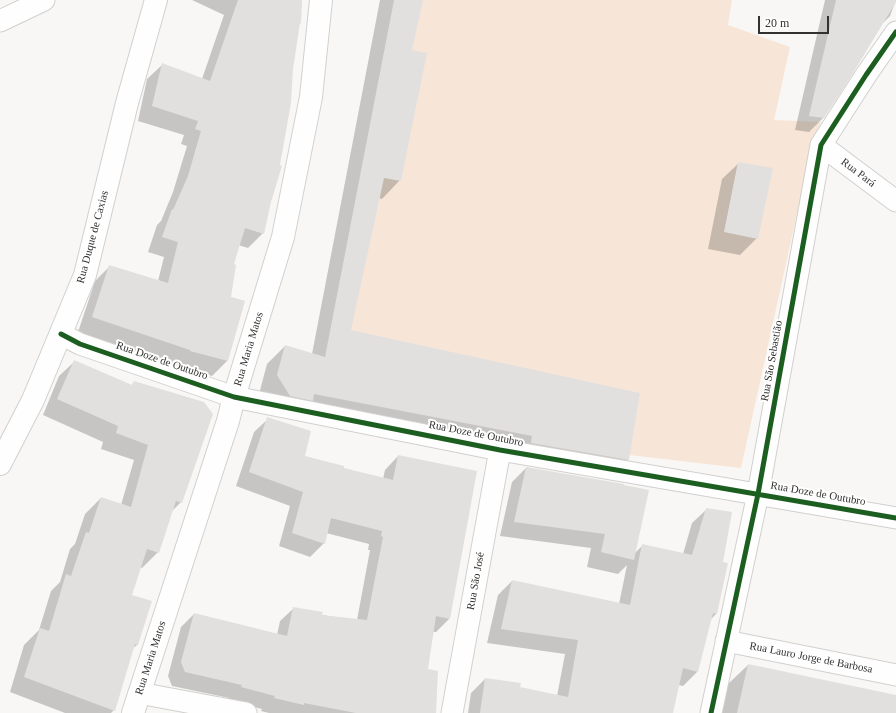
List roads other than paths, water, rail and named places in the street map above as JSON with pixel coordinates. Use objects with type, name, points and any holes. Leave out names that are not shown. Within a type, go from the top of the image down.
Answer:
[{"type":"main road","name":"Rua Duque de Caxias","points":[[0,464],[34,400],[85,275],[127,103],[156,0]]},
{"type":"main road","name":"Rua Maria Matos","points":[[133,713],[228,421],[282,237],[311,97],[321,0]]},
{"type":"street","points":[[0,21],[44,0]]},
{"type":"street","name":"Rua São Sebastião","points":[[712,713],[758,494],[821,145],[866,75],[896,32]]},
{"type":"street","name":"Rua Pará","points":[[821,145],[896,201]]},
{"type":"street","name":"Rua Doze de Outubro","points":[[61,334],[80,344],[234,397],[500,450],[896,518]]},
{"type":"street","name":"Rua São José","points":[[452,713],[500,450]]},
{"type":"street","name":"Rua Lauro Jorge de Barbosa","points":[[726,642],[896,676]]},
{"type":"street","points":[[139,693],[246,713]]}]
